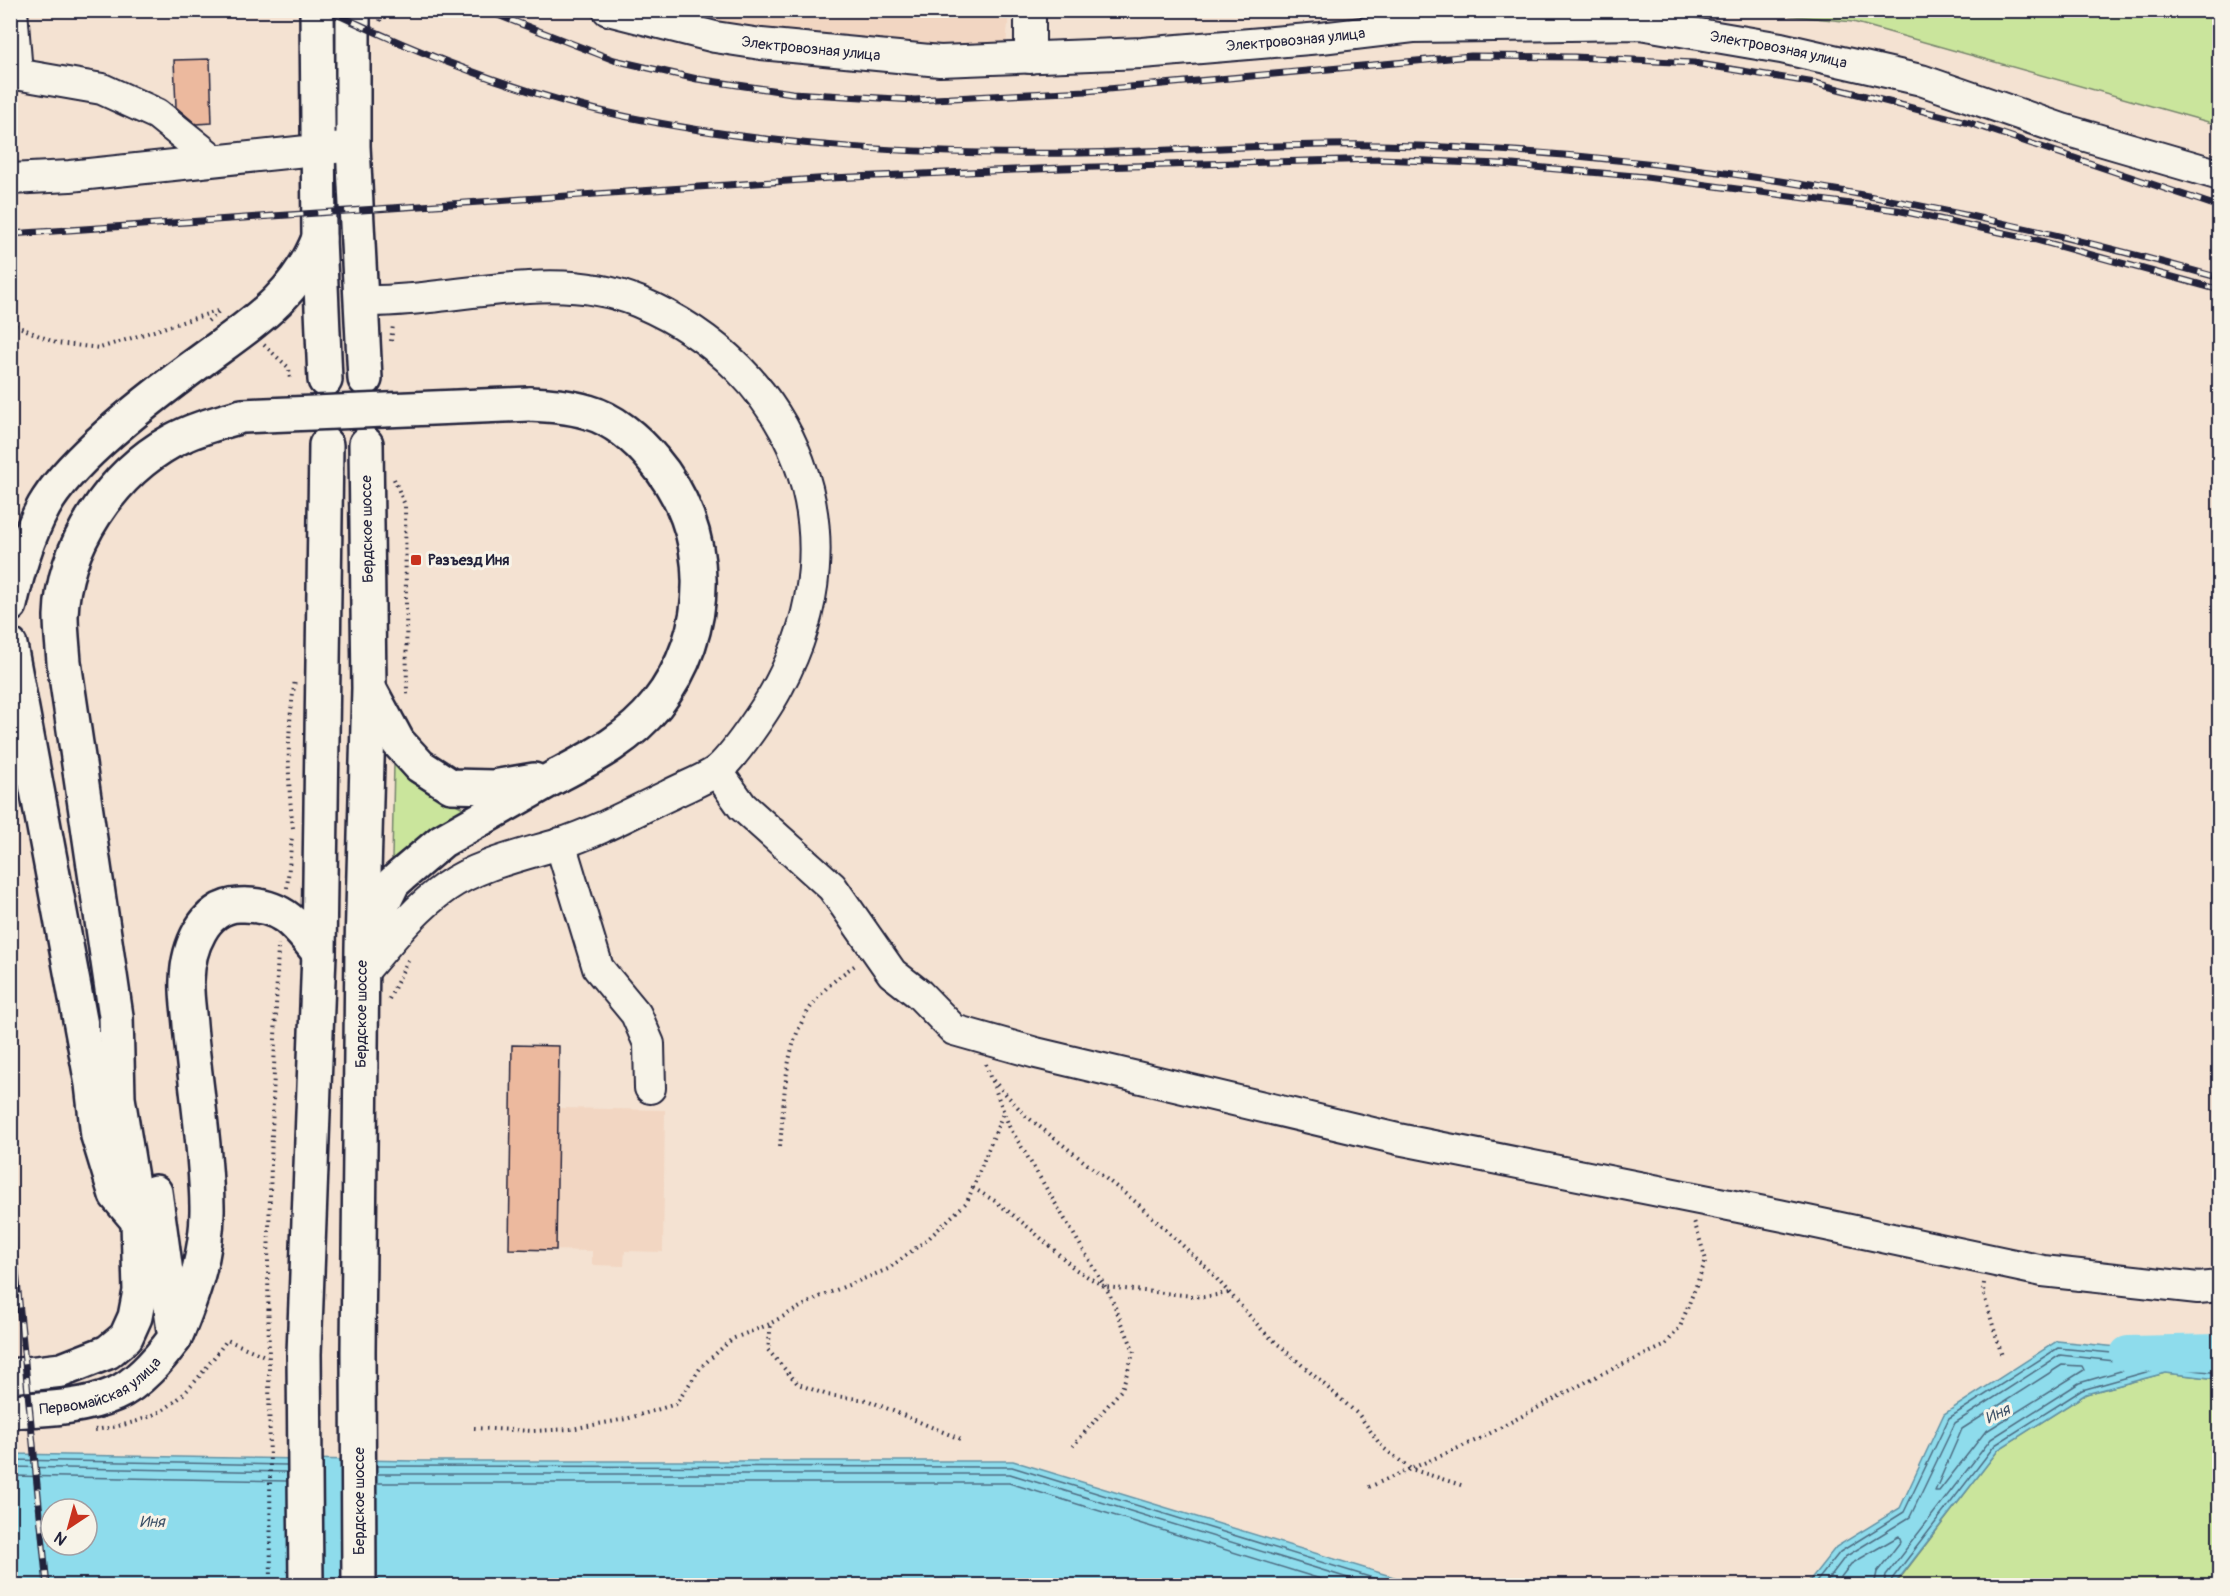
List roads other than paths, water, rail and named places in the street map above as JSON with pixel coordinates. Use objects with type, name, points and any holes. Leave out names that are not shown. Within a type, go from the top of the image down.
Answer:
[{"type":"main road","points":[[317,10],[319,238],[326,380]]},
{"type":"main road","points":[[353,10],[353,146],[365,379]]},
{"type":"main road","points":[[10,605],[22,555],[45,505],[73,468],[162,390],[272,309],[309,263],[319,238]]},
{"type":"main road","points":[[176,1338],[140,1093],[116,1016],[64,662],[61,615],[68,571],[86,530],[115,487],[141,462],[180,437],[205,426],[242,416],[529,404],[562,406],[590,412],[618,427],[643,446],[663,470],[690,522],[698,549],[700,576],[694,630],[676,675],[656,706],[633,730],[595,756],[442,841],[393,883],[362,960]]},
{"type":"main road","name":"Бердское шоссе","points":[[359,1586],[358,1352],[362,960],[369,688],[366,444]]},
{"type":"main road","points":[[306,1586],[304,1354],[320,954],[326,445]]},
{"type":"main road","points":[[10,645],[92,1084],[98,1136],[116,1196],[138,1221]]},
{"type":"main road","points":[[369,688],[398,742],[420,766],[451,786],[493,787],[557,776]]},
{"type":"main road","name":"Первомайская улица","points":[[10,1411],[54,1409],[115,1394],[135,1381],[176,1338],[195,1291],[204,1250],[207,1207],[187,980],[195,939],[204,923],[218,912],[235,905],[253,904],[277,910],[298,926],[320,954]]},
{"type":"main road","name":"Первомайская улица","points":[[10,1376],[62,1370],[108,1352],[126,1336],[135,1317],[140,1291],[138,1221],[118,1098],[116,1016]]},
{"type":"street","points":[[12,10],[14,73],[102,89],[158,114],[214,160]]},
{"type":"street","name":"Электровозная улица","points":[[608,10],[663,17],[715,37],[761,44],[940,61],[1142,53],[1321,38],[1413,27],[1645,17],[1921,80],[2062,129],[2220,176]]},
{"type":"street","points":[[1030,10],[1030,58]]},
{"type":"street","points":[[10,179],[70,176],[353,146]]},
{"type":"street","points":[[362,301],[396,302],[526,288],[580,286],[636,301],[688,327],[723,353],[755,386],[782,424],[796,451],[806,483],[813,541],[811,598],[789,666],[767,709],[717,771],[609,824],[560,843],[517,855],[449,885],[412,914],[362,960]]},
{"type":"street","points":[[717,771],[742,806],[832,887],[892,973],[919,994],[954,1030],[977,1038],[1398,1139],[2043,1271],[2198,1288],[2220,1286]]},
{"type":"street","points":[[560,843],[598,968],[636,1014],[649,1044],[650,1088]]},
{"type":"street","points":[[92,1084],[116,1016]]},
{"type":"water","name":"Иня","points":[[2057,1341],[2219,1357],[2219,1379],[2165,1373],[2086,1394],[1999,1449],[1894,1585],[1806,1585],[1836,1547],[1900,1508],[1944,1414]]},
{"type":"water","name":"Иня","points":[[11,1454],[414,1461],[1013,1461],[1420,1585],[11,1586]]},
{"type":"waterway","name":"Иня","points":[[2128,1354],[2220,1352]]},
{"type":"railway","points":[[328,10],[400,43],[513,86],[589,108],[684,128],[797,143],[967,153],[1081,153],[1268,146],[1381,145],[1487,149],[1593,157],[1699,169],[1910,204],[2117,250],[2220,278]]},
{"type":"railway","points":[[485,10],[614,60],[697,79],[792,93],[915,100],[1086,91],[1471,56],[1574,57],[1694,63],[1815,83],[1970,123],[2220,207]]},
{"type":"railway","points":[[10,234],[831,178],[1062,168],[1379,159],[1501,164],[1646,177],[1897,210],[2037,240],[2220,290]]},
{"type":"railway","points":[[10,1210],[47,1586]]},
{"type":"place","name":"Разъезд Иня","points":[[416,560]]}]
